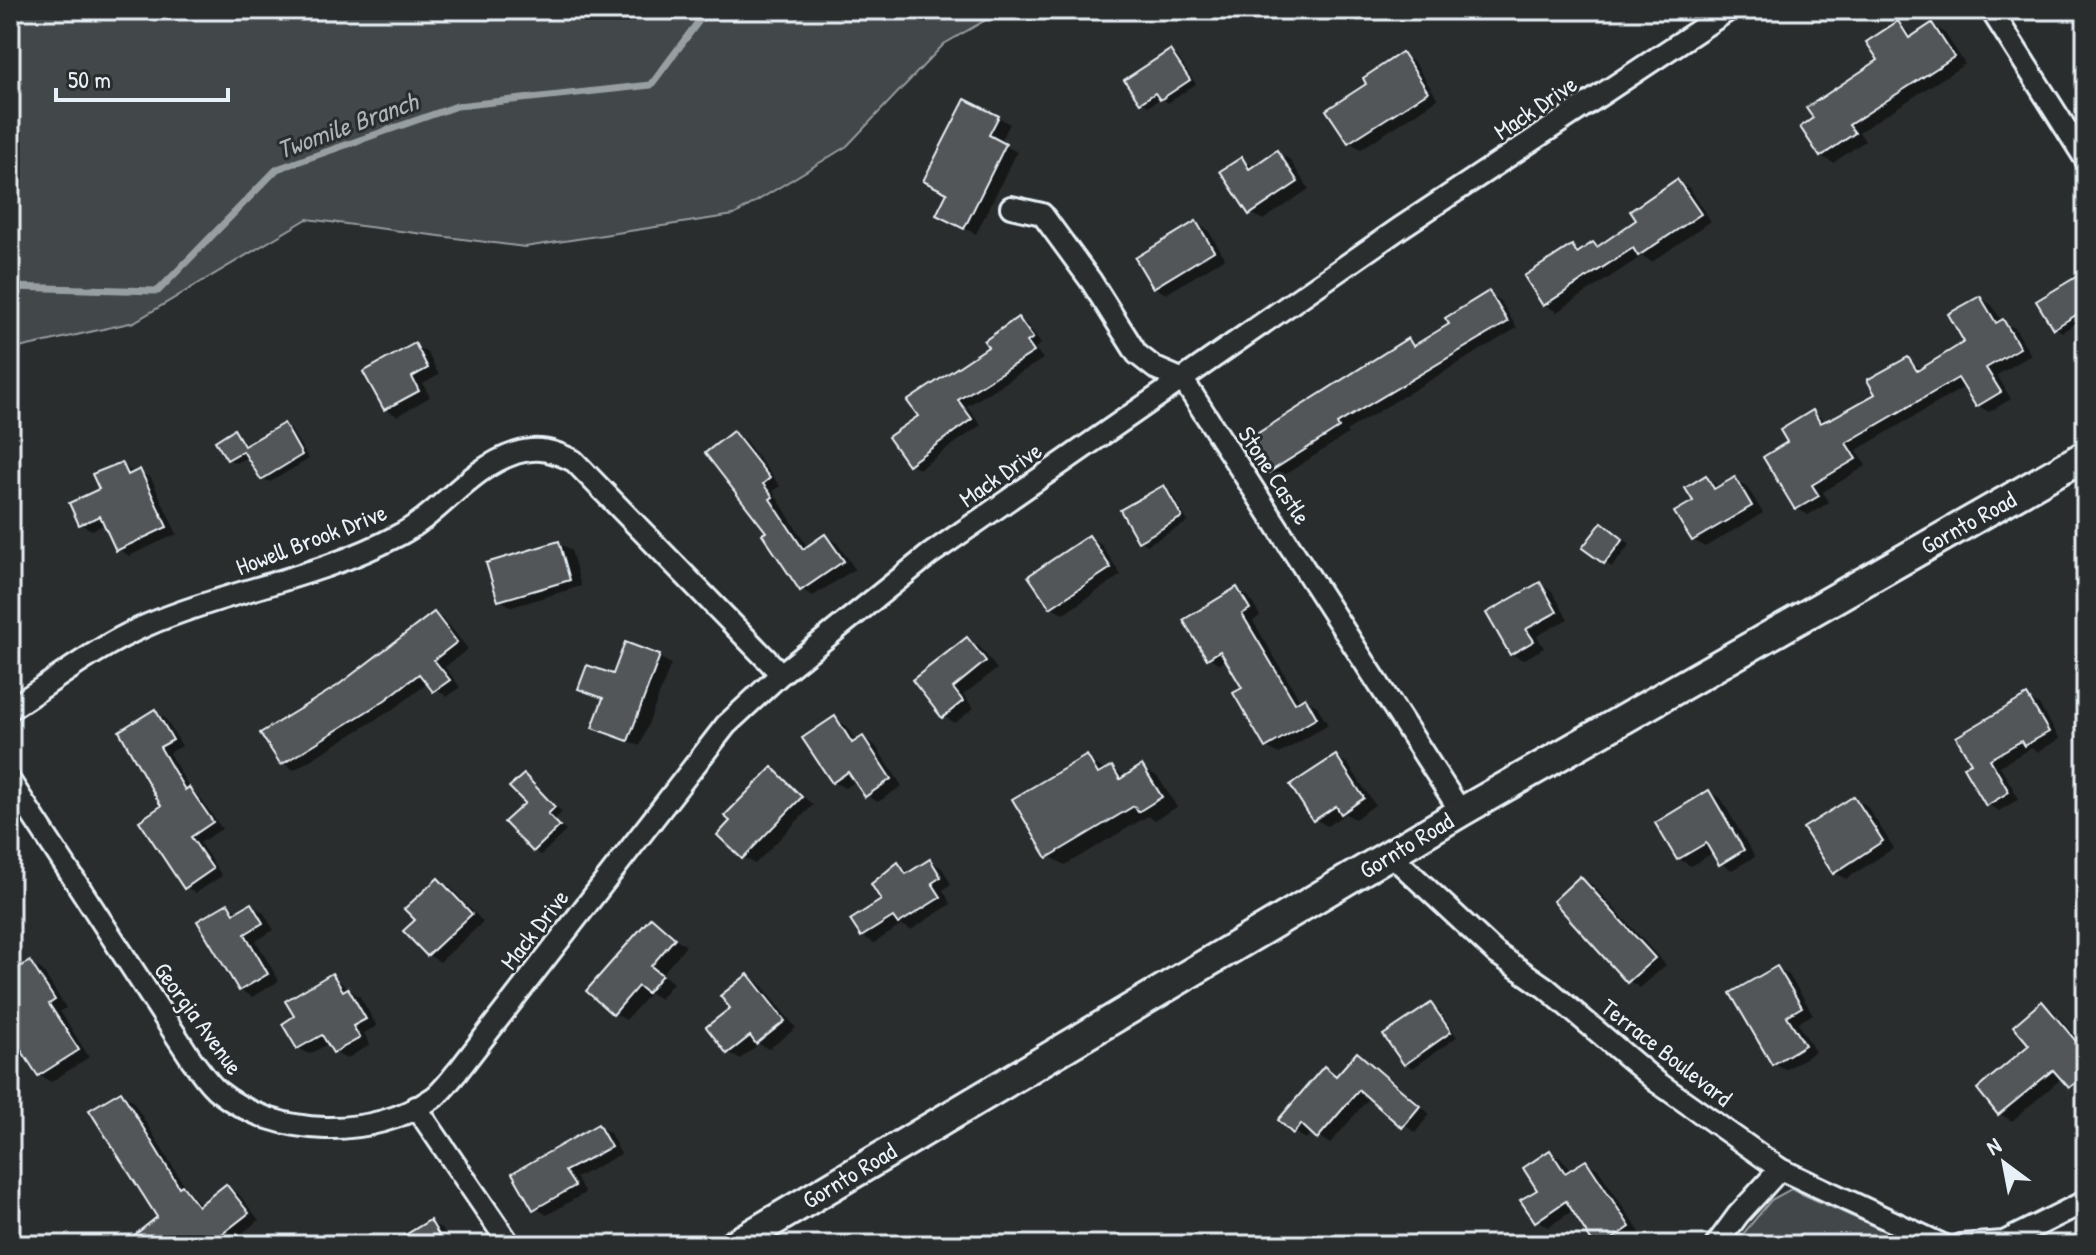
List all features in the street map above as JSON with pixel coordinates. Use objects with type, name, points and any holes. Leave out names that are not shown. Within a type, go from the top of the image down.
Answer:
[{"type":"main road","name":"Gornto Road","points":[[733,1245],[1461,812],[2086,455]]},
{"type":"street","name":"Mack Drive","points":[[416,1107],[434,1098],[458,1071],[726,725],[781,674],[929,555],[1400,228],[1729,10]]},
{"type":"street","points":[[1991,10],[2086,160]]},
{"type":"street","points":[[1011,207],[1042,214],[1091,281],[1137,354],[1155,368],[1183,380]]},
{"type":"street","name":"Stone Castle","points":[[1183,380],[1461,812]]},
{"type":"street","name":"Howell Brook Drive","points":[[10,709],[104,647],[145,626],[320,567],[397,536],[481,470],[516,453],[536,450],[553,450],[574,461],[781,674]]},
{"type":"street","name":"Georgia Avenue","points":[[10,781],[183,1046],[216,1091],[240,1106],[276,1120],[314,1126],[358,1128],[392,1120],[416,1107]]},
{"type":"street","name":"Terrace Boulevard","points":[[1390,854],[1496,953],[1546,988],[1657,1082],[1780,1169],[1943,1245]]},
{"type":"street","points":[[416,1107],[510,1245]]},
{"type":"street","points":[[1716,1245],[1738,1215],[1780,1169]]},
{"type":"street","points":[[1960,1245],[2004,1242],[2086,1201]]},
{"type":"shaded area","points":[[10,10],[1003,10],[944,44],[847,146],[734,215],[525,247],[307,219],[134,322],[10,350]]},
{"type":"shaded area","points":[[1791,1189],[1916,1245],[1734,1245],[1771,1200]]},
{"type":"building","points":[[1898,21],[1909,38],[1932,23],[1954,57],[1849,125],[1855,133],[1820,157],[1800,127],[1813,118],[1806,108],[1878,60],[1866,42]]},
{"type":"building","points":[[1170,50],[1190,80],[1160,100],[1155,93],[1140,103],[1124,80]]},
{"type":"building","points":[[1402,52],[1428,92],[1348,143],[1326,110],[1366,84],[1363,78]]},
{"type":"building","points":[[965,99],[999,116],[989,135],[1006,144],[964,229],[936,215],[947,193],[923,181]]},
{"type":"building","points":[[1277,150],[1298,182],[1249,215],[1220,171],[1242,157],[1249,169]]},
{"type":"building","points":[[1677,179],[1701,214],[1638,256],[1633,248],[1543,306],[1524,276],[1572,245],[1577,253],[1593,242],[1597,247],[1636,220],[1630,211]]},
{"type":"building","points":[[1196,221],[1214,251],[1153,288],[1135,258]]},
{"type":"building","points":[[2086,271],[2086,309],[2053,329],[2036,301]]},
{"type":"building","points":[[1489,291],[1508,322],[1337,424],[1339,428],[1268,473],[1247,440],[1408,338],[1413,346],[1449,324],[1445,318]]},
{"type":"building","points":[[1980,296],[1996,323],[2003,319],[2020,348],[1986,368],[2001,392],[1976,407],[1958,378],[1846,443],[1856,459],[1812,485],[1819,496],[1795,510],[1763,457],[1787,442],[1780,430],[1813,410],[1820,423],[1832,418],[1875,394],[1867,380],[1908,357],[1917,371],[1964,342],[1948,314]]},
{"type":"building","points":[[1018,317],[1033,338],[1027,342],[1034,352],[958,400],[972,419],[908,465],[888,437],[918,416],[907,401],[988,347],[984,341]]},
{"type":"building","points":[[415,343],[428,368],[412,377],[419,391],[384,410],[363,372]]},
{"type":"building","points":[[284,423],[302,455],[261,480],[243,451],[227,460],[215,441],[234,429],[244,446]]},
{"type":"building","points":[[733,431],[770,478],[763,484],[803,549],[825,534],[844,561],[800,591],[762,534],[766,532],[705,453]]},
{"type":"building","points":[[122,462],[128,475],[140,469],[167,527],[116,551],[100,516],[79,525],[69,503],[99,489],[92,474]]},
{"type":"building","points":[[1706,475],[1714,489],[1735,477],[1752,506],[1692,541],[1674,512],[1693,501],[1685,488]]},
{"type":"building","points":[[1164,485],[1182,517],[1138,542],[1120,510]]},
{"type":"building","points":[[1602,522],[1623,539],[1604,564],[1582,548]]},
{"type":"building","points":[[1089,535],[1111,568],[1050,608],[1028,576]]},
{"type":"building","points":[[559,541],[570,580],[498,601],[486,563]]},
{"type":"building","points":[[1540,582],[1557,612],[1526,629],[1534,641],[1510,655],[1486,613]]},
{"type":"building","points":[[1237,587],[1250,609],[1242,614],[1295,703],[1305,697],[1317,718],[1265,748],[1233,693],[1242,688],[1220,651],[1207,659],[1183,620]]},
{"type":"building","points":[[434,612],[457,642],[434,660],[450,680],[433,692],[419,674],[385,700],[281,765],[260,733],[337,686]]},
{"type":"building","points":[[967,637],[986,661],[953,688],[963,701],[942,718],[912,680]]},
{"type":"building","points":[[625,642],[660,655],[628,741],[592,728],[603,698],[578,689],[587,665],[613,674]]},
{"type":"building","points":[[2027,695],[2049,732],[2024,746],[2021,741],[1990,759],[2009,792],[1986,806],[1963,767],[1971,763],[1956,737]]},
{"type":"building","points":[[155,709],[173,740],[160,747],[185,790],[189,787],[213,822],[191,837],[213,869],[184,889],[139,821],[161,806],[119,731]]},
{"type":"building","points":[[835,716],[852,743],[863,736],[891,779],[865,797],[848,772],[832,783],[802,738]]},
{"type":"building","points":[[1087,755],[1098,774],[1112,766],[1120,779],[1142,765],[1162,797],[1138,812],[1134,806],[1047,858],[1012,799]]},
{"type":"building","points":[[1336,755],[1364,798],[1341,814],[1336,806],[1313,821],[1290,785]]},
{"type":"building","points":[[772,767],[802,797],[742,859],[717,835],[730,821],[724,816]]},
{"type":"building","points":[[524,774],[555,807],[548,814],[560,826],[533,852],[504,822],[525,803],[509,787]]},
{"type":"building","points":[[1709,790],[1744,850],[1719,865],[1706,843],[1677,860],[1655,823]]},
{"type":"building","points":[[1854,796],[1883,841],[1833,874],[1803,828]]},
{"type":"building","points":[[930,859],[941,877],[932,883],[941,897],[898,924],[893,917],[861,937],[850,920],[881,900],[871,884],[898,862],[906,874]]},
{"type":"building","points":[[1580,876],[1655,958],[1627,983],[1553,901]]},
{"type":"building","points":[[438,878],[472,914],[427,956],[403,931],[415,920],[404,909]]},
{"type":"building","points":[[228,903],[234,913],[251,903],[263,923],[245,934],[268,974],[239,991],[197,921]]},
{"type":"building","points":[[651,917],[675,938],[651,966],[662,975],[647,993],[638,986],[613,1015],[586,991]]},
{"type":"building","points":[[30,961],[55,1000],[49,1004],[79,1050],[38,1076],[10,1033],[10,1024],[17,1019],[10,1008],[10,973]]},
{"type":"building","points":[[1777,966],[1802,1007],[1787,1016],[1805,1045],[1772,1065],[1730,993]]},
{"type":"building","points":[[332,973],[343,991],[348,988],[366,1019],[353,1026],[360,1038],[333,1053],[322,1035],[297,1049],[282,1024],[294,1016],[285,1001]]},
{"type":"building","points":[[748,974],[785,1021],[756,1044],[750,1036],[727,1054],[706,1027],[730,1008],[720,996]]},
{"type":"building","points":[[2042,1001],[2086,1053],[2086,1074],[2069,1088],[2053,1070],[1998,1115],[1977,1089],[2029,1045],[2013,1026]]},
{"type":"building","points":[[1431,1003],[1451,1032],[1404,1065],[1383,1035]]},
{"type":"building","points":[[1357,1052],[1420,1106],[1402,1128],[1359,1090],[1317,1139],[1301,1124],[1293,1134],[1278,1120],[1324,1066],[1336,1076]]},
{"type":"building","points":[[121,1091],[179,1187],[182,1185],[198,1206],[226,1184],[249,1213],[221,1235],[228,1245],[122,1245],[157,1217],[89,1110]]},
{"type":"building","points":[[598,1124],[611,1147],[565,1171],[575,1186],[533,1210],[512,1173]]},
{"type":"building","points":[[1550,1150],[1565,1173],[1586,1160],[1630,1227],[1604,1245],[1594,1245],[1566,1201],[1535,1222],[1520,1200],[1537,1190],[1523,1168]]},
{"type":"building","points":[[430,1220],[445,1245],[389,1245]]},
{"type":"waterway","name":"Twomile Branch","points":[[10,287],[158,291],[277,169],[457,106],[651,85],[707,10]]}]
